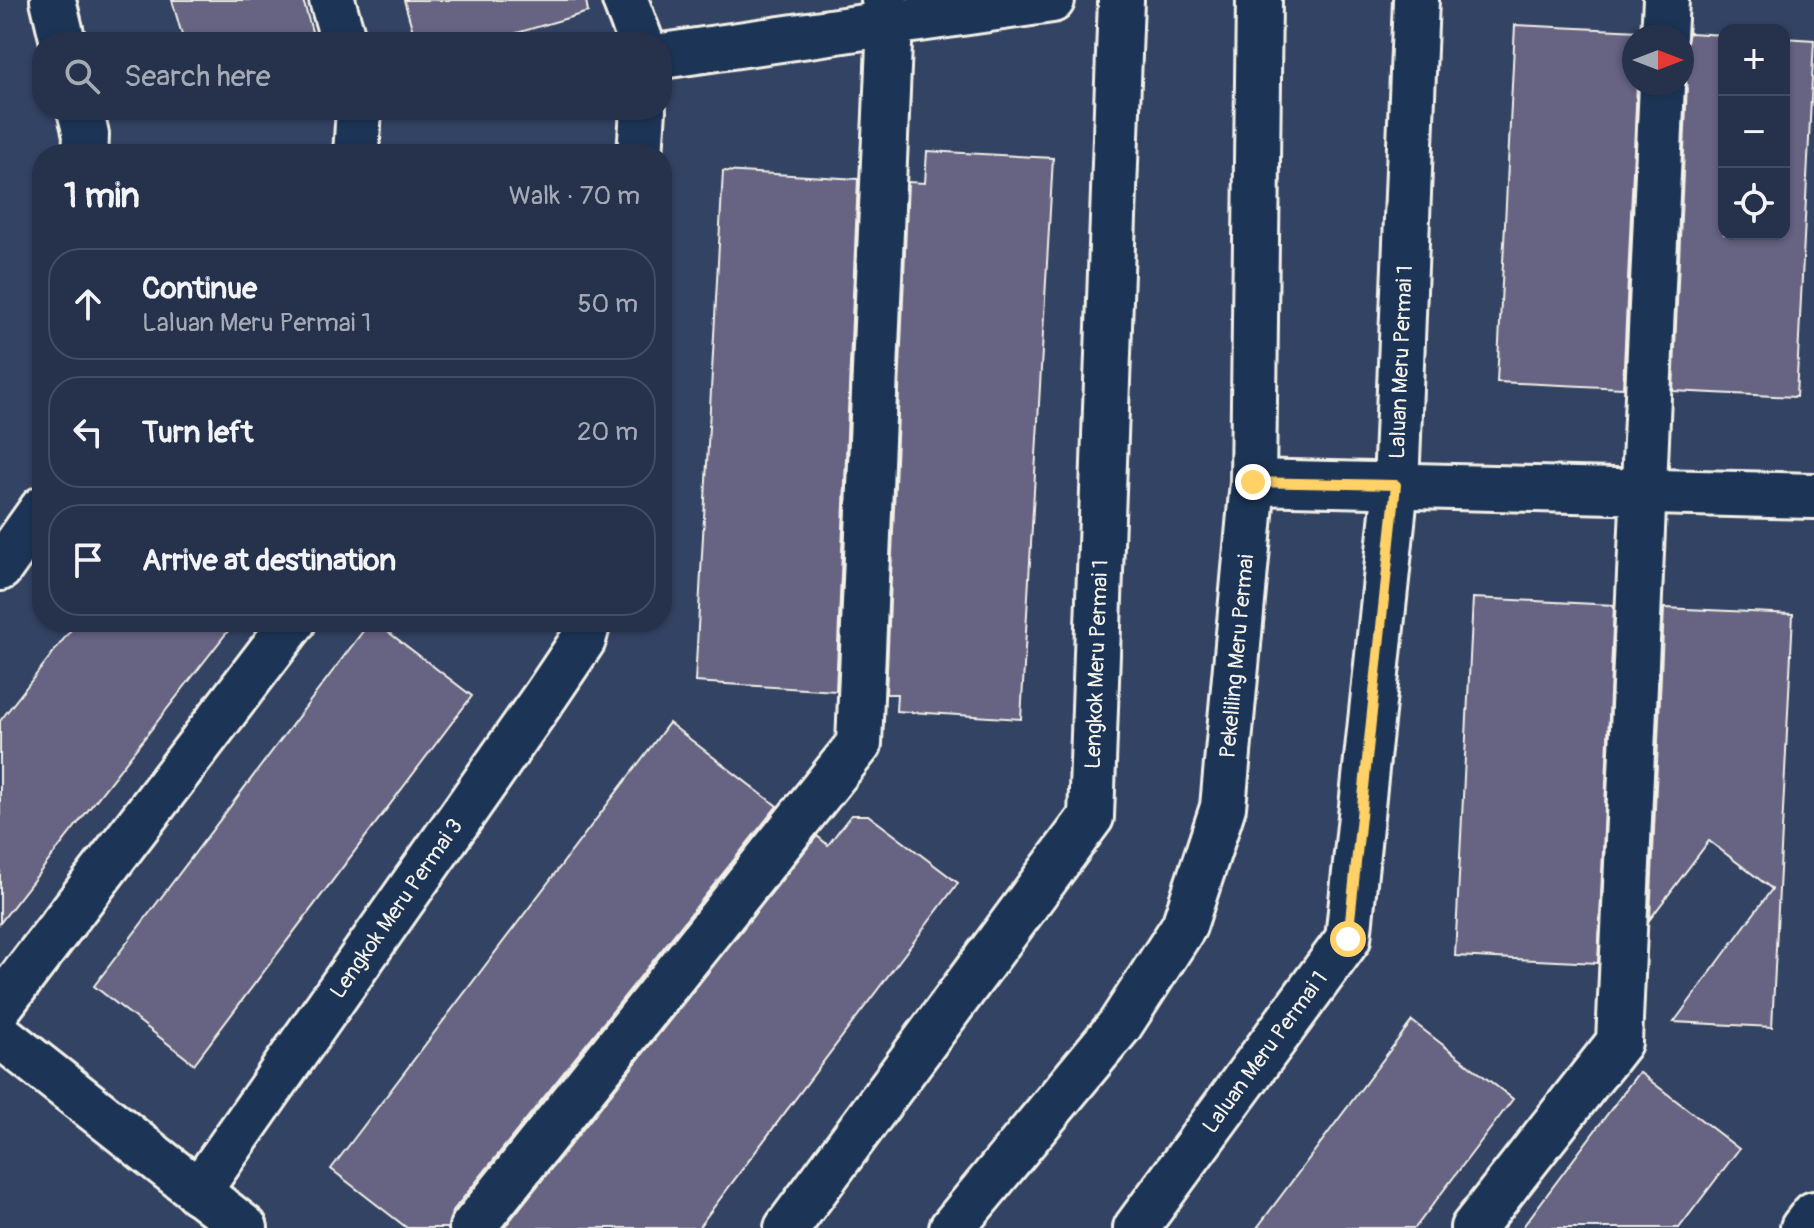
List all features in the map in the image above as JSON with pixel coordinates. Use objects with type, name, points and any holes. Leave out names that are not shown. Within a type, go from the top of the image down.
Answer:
[{"type":"street","points":[[53,0],[61,32]]},
{"type":"street","points":[[332,0],[341,32]]},
{"type":"street","points":[[625,0],[637,32]]},
{"type":"street","points":[[672,54],[887,11],[1052,0]]},
{"type":"street","name":"Lengkok Meru Permai 1","points":[[787,1228],[1091,817],[1121,0]]},
{"type":"street","name":"Pekeliling Meru Permai","points":[[952,1228],[1120,1025],[1184,926],[1223,807],[1253,482],[1259,0]]},
{"type":"street","name":"Laluan Meru Permai 1","points":[[1136,1228],[1348,939],[1396,485],[1416,0]]},
{"type":"street","points":[[1665,24],[1666,0]]},
{"type":"street","points":[[472,1228],[859,744],[887,11]]},
{"type":"street","points":[[1473,1228],[1619,1042],[1662,96]]},
{"type":"street","points":[[82,120],[86,144]]},
{"type":"street","points":[[357,144],[358,120]]},
{"type":"street","points":[[641,144],[642,120]]},
{"type":"street","points":[[1253,482],[1814,496]]},
{"type":"street","points":[[0,568],[32,523]]},
{"type":"street","points":[[0,1006],[285,632]]},
{"type":"street","name":"Lengkok Meru Permai 3","points":[[198,1192],[546,695],[585,632]]},
{"type":"street","points":[[0,1035],[245,1228]]},
{"type":"street","points":[[1803,1228],[1814,1214]]},
{"type":"building","points":[[172,0],[303,0],[312,32],[181,32]]},
{"type":"building","points":[[404,0],[586,0],[588,12],[520,32],[413,32]]},
{"type":"building","points":[[1515,25],[1622,30],[1622,96],[1636,96],[1623,388],[1497,382]]},
{"type":"building","points":[[1694,33],[1718,35],[1718,240],[1790,240],[1790,38],[1814,40],[1796,397],[1673,391],[1686,96],[1694,96]]},
{"type":"building","points":[[927,151],[1053,158],[1021,719],[896,711],[897,694],[886,694],[908,182],[925,183]]},
{"type":"building","points":[[723,171],[858,179],[836,691],[695,682]]},
{"type":"building","points":[[1473,598],[1614,605],[1598,963],[1455,956]]},
{"type":"building","points":[[1664,608],[1793,614],[1772,1027],[1674,1022],[1772,889],[1709,841],[1650,919]]},
{"type":"building","points":[[69,632],[227,632],[0,923],[0,721]]},
{"type":"building","points":[[362,632],[388,632],[472,696],[194,1064],[94,986]]},
{"type":"building","points":[[669,723],[777,806],[452,1212],[448,1228],[407,1228],[331,1169]]},
{"type":"building","points":[[851,815],[868,815],[958,883],[698,1228],[504,1228],[817,836],[828,845]]},
{"type":"building","points":[[1412,1021],[1513,1099],[1415,1228],[1257,1228]]},
{"type":"building","points":[[1639,1072],[1739,1149],[1679,1228],[1522,1228]]},
{"type":"route","points":[[1253,482],[1396,485],[1348,939]]}]
